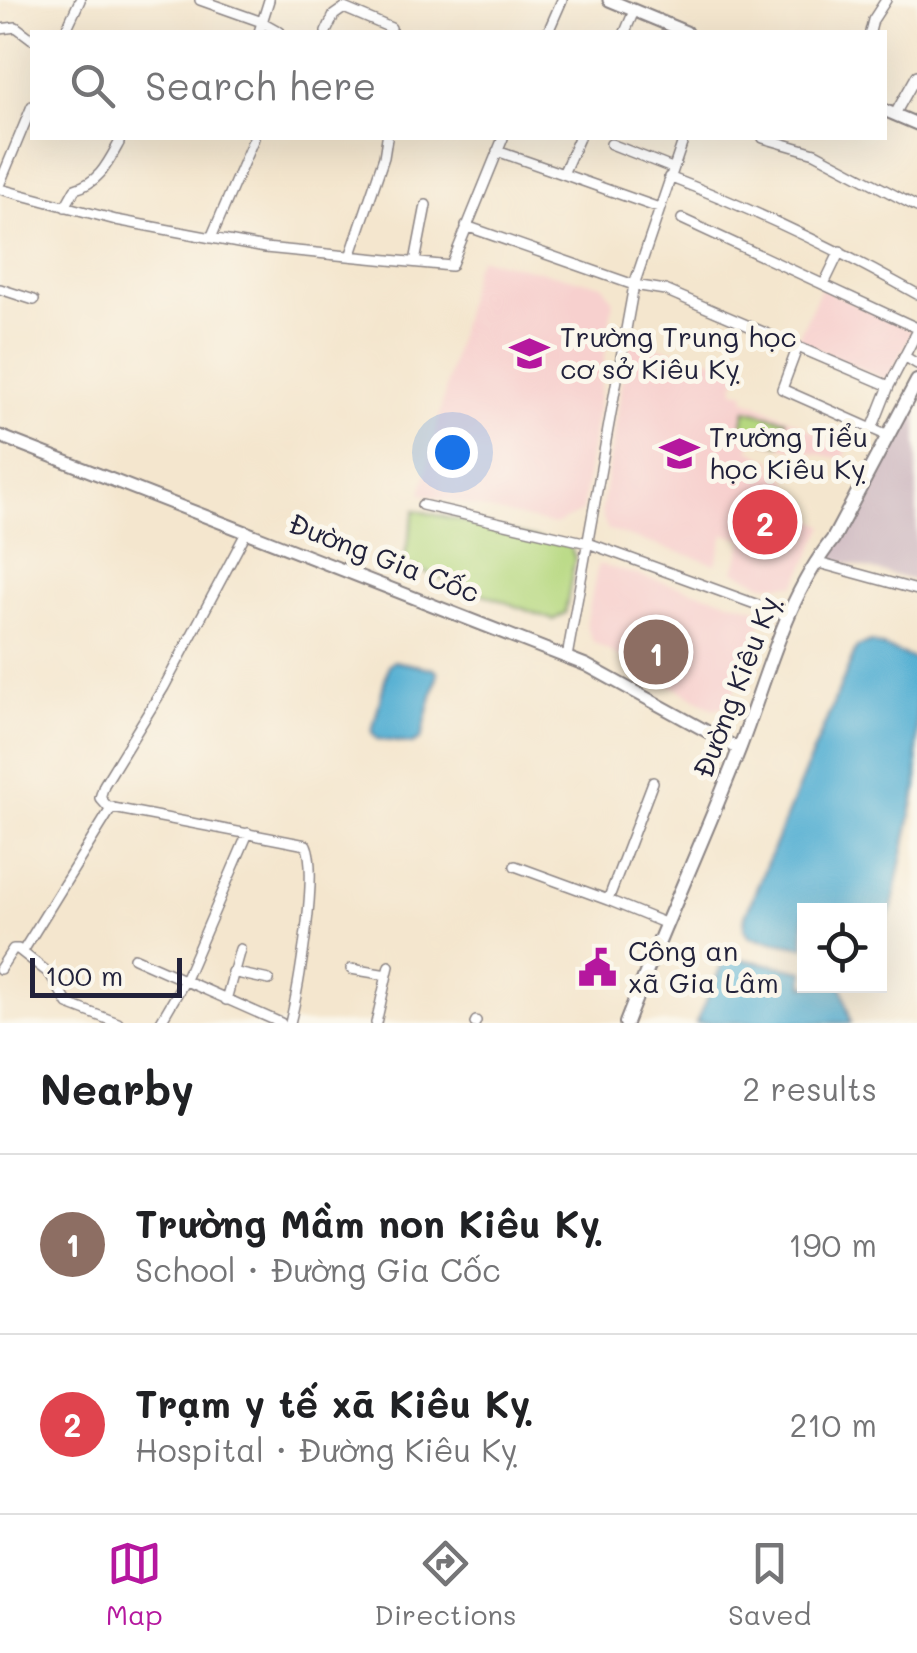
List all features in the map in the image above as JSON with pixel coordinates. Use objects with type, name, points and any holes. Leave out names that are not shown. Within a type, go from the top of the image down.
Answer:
[{"type":"main road","name":"Đường Kiêu Kỵ","points":[[626,1023],[739,749],[788,616],[917,381]]},
{"type":"street","points":[[67,30],[80,0]]},
{"type":"street","points":[[200,0],[261,27],[270,0]]},
{"type":"street","points":[[549,30],[562,0]]},
{"type":"street","points":[[609,0],[681,30]]},
{"type":"street","points":[[870,30],[886,0]]},
{"type":"street","points":[[327,30],[334,15],[344,8],[391,28]]},
{"type":"street","points":[[626,30],[634,11]]},
{"type":"street","points":[[0,28],[16,27],[30,38]]},
{"type":"street","points":[[917,75],[890,112],[917,124]]},
{"type":"street","points":[[30,111],[0,186],[65,208],[265,248],[452,266],[502,140]]},
{"type":"street","points":[[210,238],[253,140]]},
{"type":"street","points":[[351,254],[387,140]]},
{"type":"street","points":[[564,174],[578,140]]},
{"type":"street","points":[[567,657],[634,285],[683,140]]},
{"type":"street","points":[[770,140],[815,153],[917,207]]},
{"type":"street","points":[[65,208],[75,189],[90,185],[102,172],[119,143]]},
{"type":"street","points":[[611,144],[840,251],[917,294]]},
{"type":"street","points":[[497,151],[659,208]]},
{"type":"street","points":[[415,262],[426,204]]},
{"type":"street","points":[[682,219],[917,330],[872,429]]},
{"type":"street","points":[[466,226],[634,285],[665,290],[889,386]]},
{"type":"street","points":[[824,284],[840,251]]},
{"type":"street","points":[[0,289],[34,300]]},
{"type":"street","points":[[798,346],[782,388],[888,436]]},
{"type":"street","points":[[904,356],[917,364]]},
{"type":"street","name":"Đường Gia Cốc","points":[[0,436],[567,657],[739,749]]},
{"type":"street","points":[[422,505],[588,543],[788,616]]},
{"type":"street","points":[[247,531],[100,798],[112,807],[306,845],[311,857],[299,988],[290,1023]]},
{"type":"street","points":[[815,562],[917,590]]},
{"type":"street","points":[[608,900],[653,782]]},
{"type":"street","points":[[23,951],[112,807]]},
{"type":"street","points":[[160,1023],[184,982],[248,833]]},
{"type":"street","points":[[515,866],[667,924]]},
{"type":"street","points":[[0,969],[13,949],[23,951],[50,974],[68,1004],[118,1023]]},
{"type":"street","points":[[226,1000],[240,950]]},
{"type":"street","points":[[134,958],[282,1023]]},
{"type":"street","points":[[351,969],[388,970],[376,1023]]},
{"type":"street","points":[[232,972],[269,980]]},
{"type":"shaded area","name":"Trường Trung học cơ sở Kiêu Kỵ","points":[[480,258],[603,285],[613,300],[582,512],[554,525],[421,494],[474,268]]},
{"type":"shaded area","points":[[821,288],[913,331],[887,381],[797,340]]},
{"type":"shaded area","name":"Trường Tiểu học Kiêu Kỵ","points":[[629,341],[739,365],[734,390],[745,392],[744,399],[847,450],[844,459],[753,441],[749,450],[773,461],[772,470],[790,481],[781,504],[825,526],[795,585],[763,584],[734,571],[744,539],[724,534],[716,564],[608,530],[601,514]]},
{"type":"shaded area","points":[[917,403],[917,581],[830,559]]},
{"type":"shaded area","points":[[598,564],[755,608],[762,620],[729,704],[714,709],[593,642],[586,625]]},
{"type":"green space","points":[[746,410],[786,420],[780,444],[740,434]]},
{"type":"green space","points":[[415,510],[570,546],[575,558],[565,613],[553,620],[403,564]]},
{"type":"water","points":[[871,642],[917,660],[917,785],[887,922],[887,903],[797,903],[797,946],[750,937],[744,929],[745,916],[857,647]]},
{"type":"water","points":[[394,661],[438,673],[421,739],[412,744],[377,739],[372,732],[389,664]]},
{"type":"water","points":[[728,952],[741,959],[797,970],[797,993],[844,993],[851,1023],[696,1023]]},
{"type":"place","name":"Trường Trung học cơ sở Kiêu Kỵ","points":[[530,353]]},
{"type":"place","name":"Trường Tiểu học Kiêu Kỵ","points":[[679,453]]},
{"type":"place","name":"Trạm y tế xã Kiêu Kỵ","points":[[765,522]]},
{"type":"place","name":"Trường Mầm non Kiêu Kỵ","points":[[656,652]]},
{"type":"place","name":"Công an xã Gia Lâm","points":[[598,967]]}]
